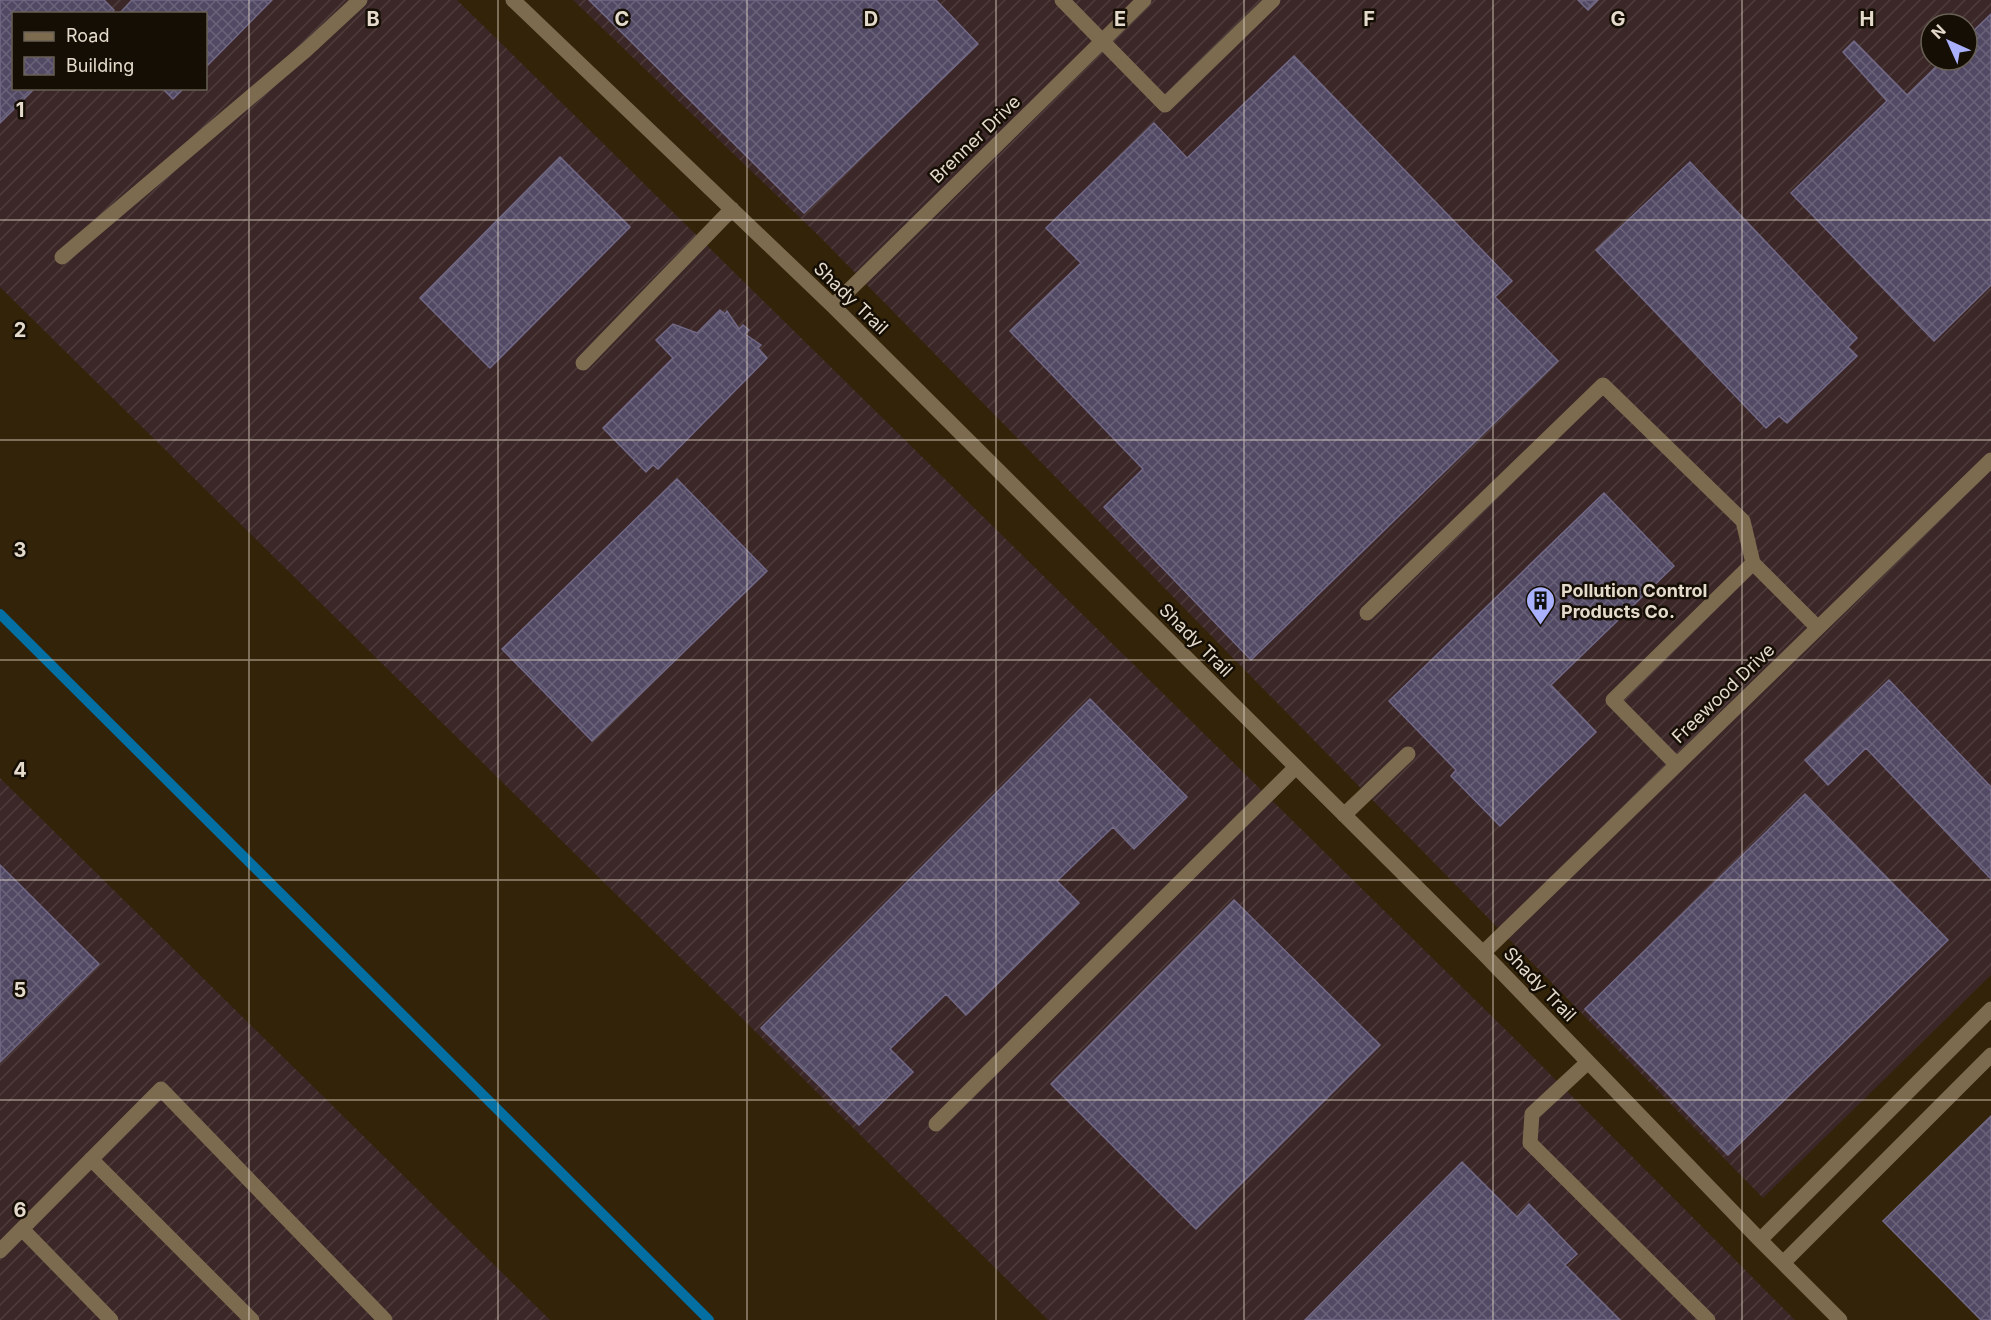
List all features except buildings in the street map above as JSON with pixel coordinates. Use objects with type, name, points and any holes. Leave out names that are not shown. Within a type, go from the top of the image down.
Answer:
[{"type":"street","points":[[62,257],[306,50],[360,0]]},
{"type":"street","name":"Shady Trail","points":[[513,0],[833,306],[1483,953],[1840,1320]]},
{"type":"street","points":[[1062,0],[1165,105],[1272,0]]},
{"type":"street","name":"Brenner Drive","points":[[833,306],[1144,0]]},
{"type":"street","points":[[583,363],[732,209]]},
{"type":"street","points":[[1367,613],[1603,385],[1743,520],[1753,563],[1818,628]]},
{"type":"street","name":"Freewood Drive","points":[[1483,953],[1991,460]]},
{"type":"street","points":[[1677,765],[1613,700],[1753,563]]},
{"type":"street","points":[[1344,815],[1408,754]]},
{"type":"street","points":[[936,1124],[1296,767]]},
{"type":"street","points":[[1760,1240],[1991,1009]]},
{"type":"street","points":[[1783,1263],[1991,1056]]},
{"type":"street","points":[[1588,1062],[1532,1114],[1530,1143],[1708,1320]]},
{"type":"street","points":[[0,1251],[161,1089],[385,1320]]},
{"type":"street","points":[[91,1159],[252,1320]]},
{"type":"street","points":[[22,1229],[111,1320]]},
{"type":"shaded area","points":[[0,0],[457,0],[1519,1043],[1795,1320],[1048,1320],[0,287]]},
{"type":"shaded area","points":[[573,0],[1991,0],[1991,975],[1763,1198],[820,237]]},
{"type":"shaded area","points":[[0,778],[550,1320],[0,1320]]},
{"type":"waterway","points":[[0,614],[709,1320]]},
{"type":"place","name":"Pollution Control Products Co.","points":[[1540,626]]}]
